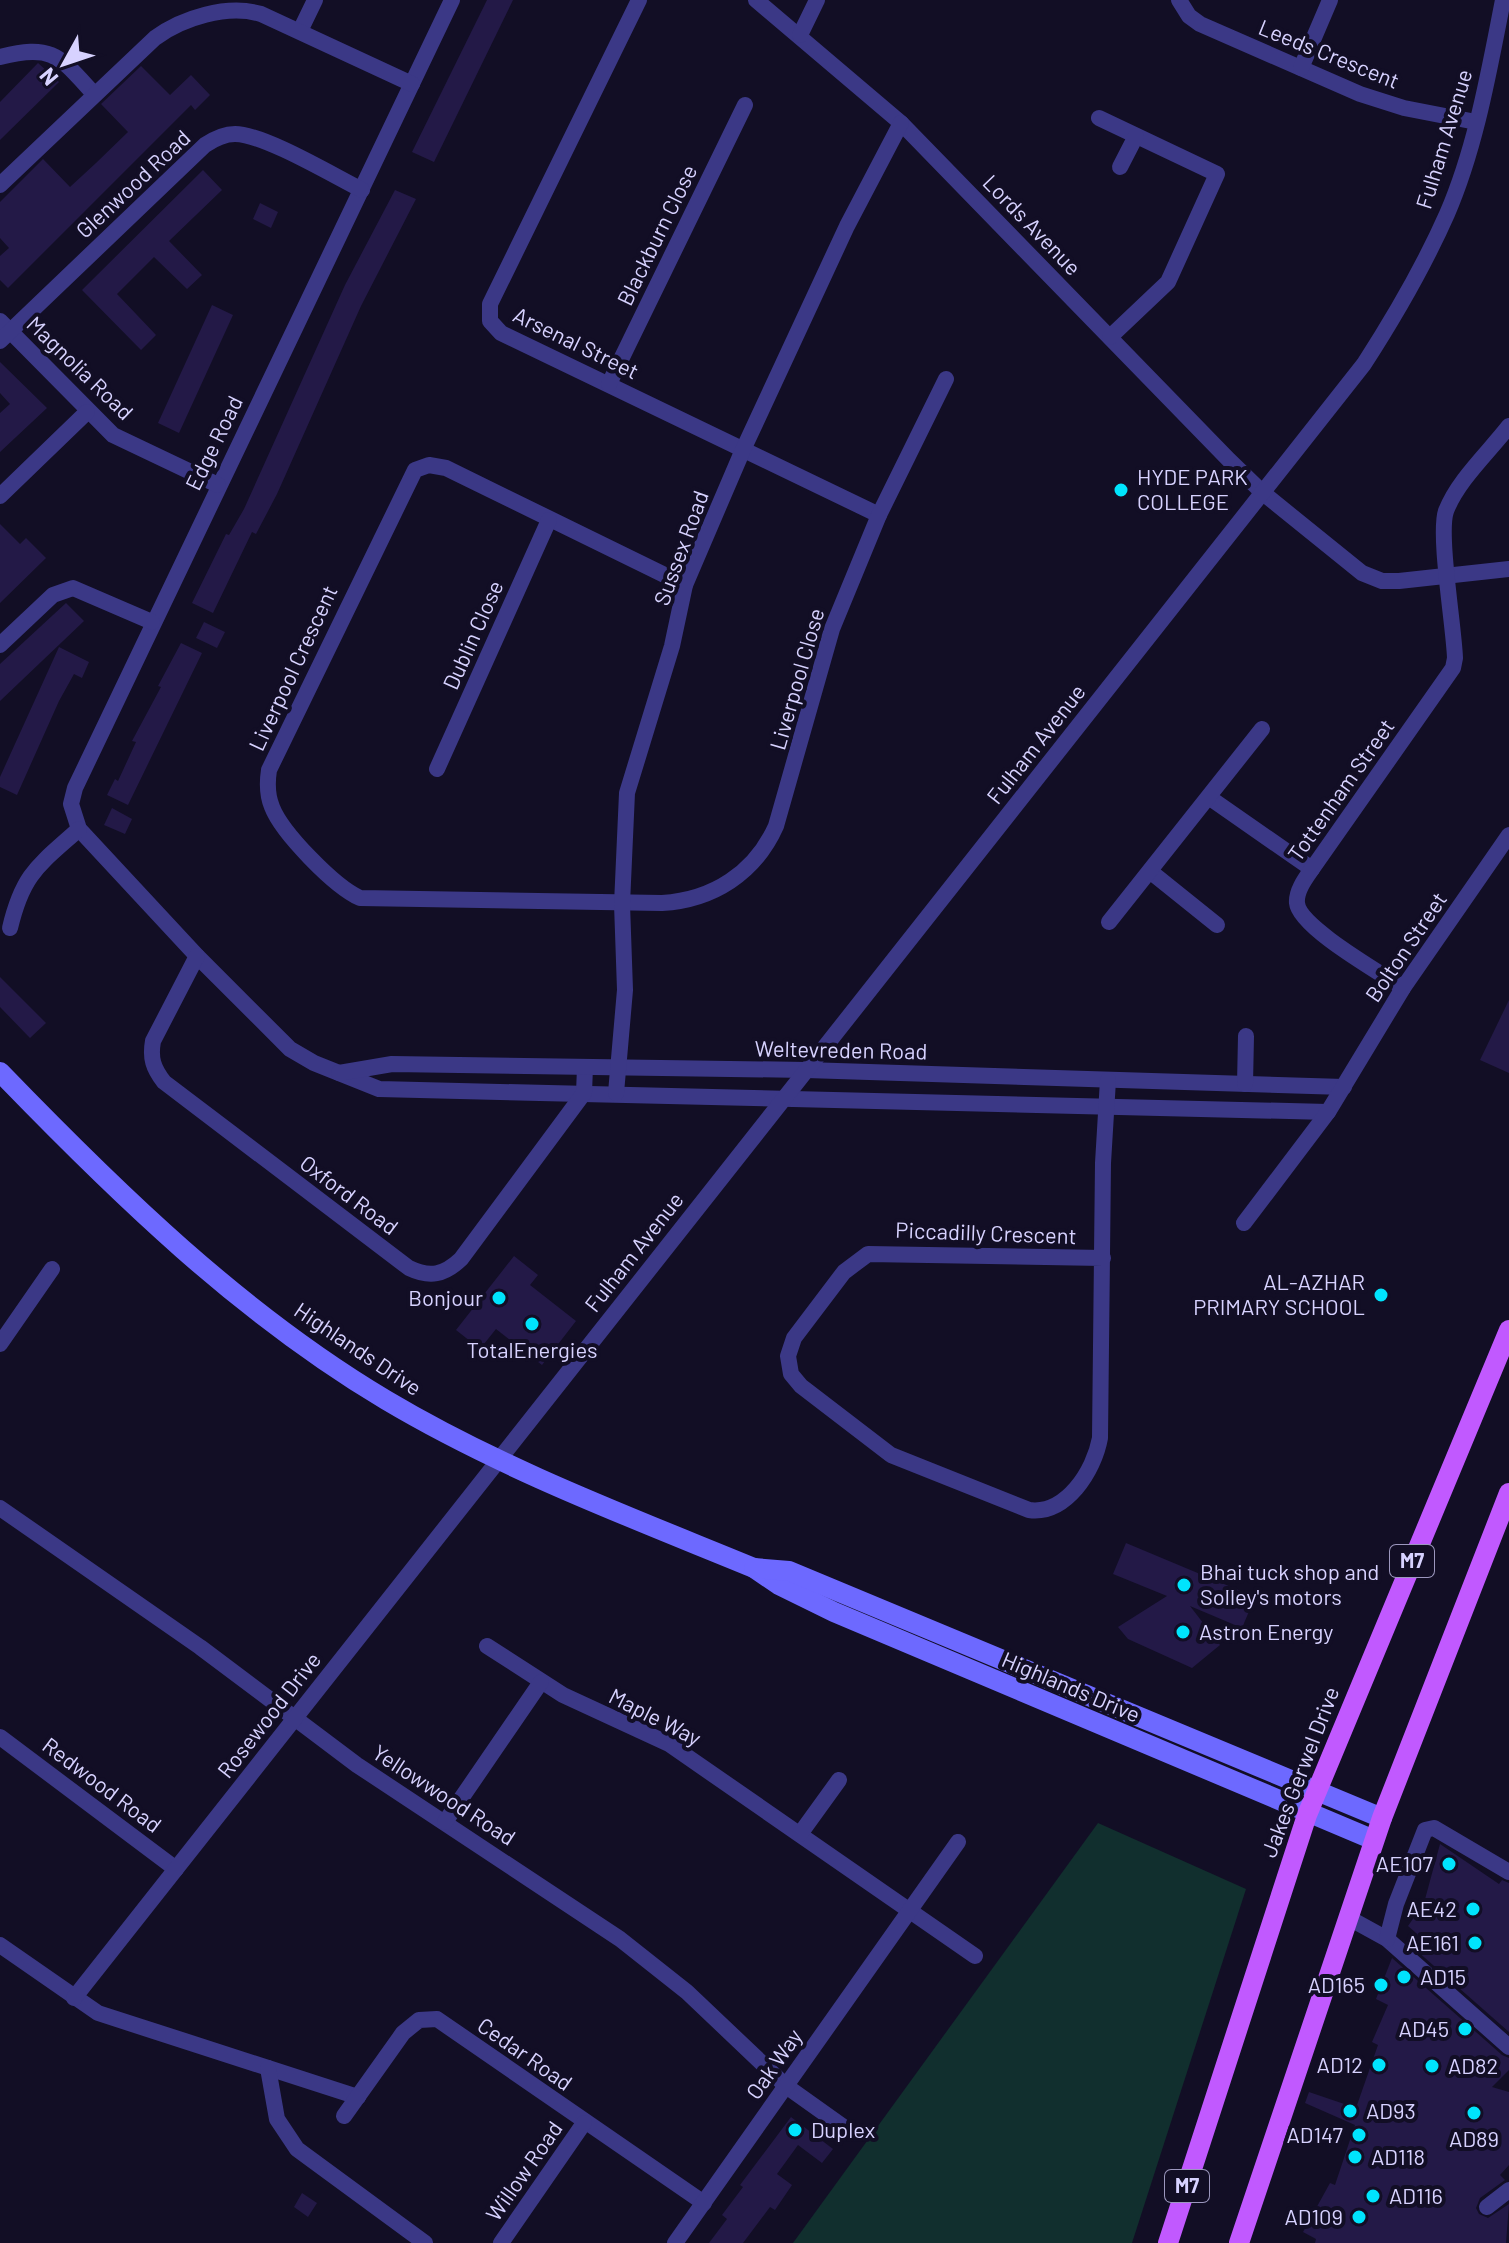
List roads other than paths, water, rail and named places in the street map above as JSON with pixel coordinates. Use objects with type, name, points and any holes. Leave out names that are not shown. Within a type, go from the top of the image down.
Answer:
[{"type":"main road","name":"Highlands Drive","points":[[0,1072],[125,1197],[242,1299],[384,1399],[499,1460],[754,1568],[779,1585],[834,1612],[1307,1815],[1374,1840]]},
{"type":"main road","name":"Jakes Gerwel Drive","points":[[1168,2243],[1307,1815],[1509,1330]]},
{"type":"main road","points":[[1239,2243],[1374,1840],[1509,1493]]},
{"type":"main road","name":"Highlands Drive","points":[[754,1568],[789,1571],[1382,1818]]},
{"type":"street","points":[[300,31],[315,0]]},
{"type":"street","name":"Edge Road","points":[[79,829],[71,804],[75,788],[452,0]]},
{"type":"street","name":"Arsenal Street","points":[[639,0],[489,309],[490,321],[501,333],[742,452],[879,515]]},
{"type":"street","name":"Lords Avenue","points":[[756,0],[901,123],[1263,493],[1370,578],[1399,581],[1509,569]]},
{"type":"street","points":[[800,35],[817,0]]},
{"type":"street","name":"Leeds Crescent","points":[[1179,0],[1189,16],[1200,24],[1360,94],[1404,108],[1476,122]]},
{"type":"street","points":[[1301,68],[1330,0]]},
{"type":"street","name":"Fulham Avenue","points":[[499,1460],[1364,364],[1398,310],[1448,212],[1476,122],[1503,0]]},
{"type":"street","points":[[0,185],[94,94],[170,28],[201,17],[251,11],[412,84]]},
{"type":"street","points":[[0,57],[33,50],[53,53],[94,94]]},
{"type":"street","name":"Blackburn Close","points":[[609,384],[745,105]]},
{"type":"street","points":[[1099,118],[1217,174],[1168,282],[1110,337]]},
{"type":"street","name":"Sussex Road","points":[[616,1093],[625,990],[622,904],[627,793],[672,646],[685,585],[742,452],[847,226],[901,123]]},
{"type":"street","name":"Glenwood Road","points":[[3,331],[205,145],[218,137],[235,134],[254,140],[362,190]]},
{"type":"street","points":[[1120,167],[1136,136]]},
{"type":"street","name":"Magnolia Road","points":[[3,331],[87,412],[124,441],[218,485]]},
{"type":"street","name":"Liverpool Close","points":[[622,904],[674,903],[702,897],[761,856],[776,826],[797,761],[832,629],[879,515],[946,379]]},
{"type":"street","points":[[0,496],[87,412]]},
{"type":"street","name":"Tottenham Street","points":[[1403,988],[1304,919],[1297,902],[1312,869],[1453,668],[1445,515],[1459,490],[1509,426]]},
{"type":"street","name":"Liverpool Crescent","points":[[622,904],[360,898],[335,882],[281,822],[268,796],[269,770],[415,470],[429,465],[446,468],[685,585]]},
{"type":"street","name":"Dublin Close","points":[[437,769],[549,520]]},
{"type":"street","points":[[0,645],[53,595],[73,588],[152,622]]},
{"type":"street","points":[[1109,922],[1262,729]]},
{"type":"street","points":[[1210,798],[1312,869]]},
{"type":"street","points":[[10,928],[16,902],[32,871],[79,829],[197,956],[290,1049],[362,1084],[399,1092],[616,1093],[1328,1112]]},
{"type":"street","name":"Bolton Street","points":[[1244,1223],[1328,1112],[1403,988],[1509,835]]},
{"type":"street","points":[[1151,872],[1217,925]]},
{"type":"street","name":"Oxford Road","points":[[197,956],[153,1041],[150,1056],[154,1069],[182,1096],[409,1268],[422,1274],[449,1270],[461,1259],[584,1093]]},
{"type":"street","points":[[1245,1084],[1246,1036]]},
{"type":"street","name":"Weltevreden Road","points":[[339,1073],[392,1064],[806,1070],[1344,1087]]},
{"type":"street","points":[[584,1093],[585,1067]]},
{"type":"street","name":"Piccadilly Crescent","points":[[1103,1258],[868,1254],[844,1272],[794,1338],[788,1356],[789,1369],[801,1386],[891,1455],[1029,1510],[1050,1510],[1069,1496],[1098,1450],[1103,1258],[1104,1105],[1108,1080]]},
{"type":"street","points":[[0,1344],[52,1269]]},
{"type":"street","name":"Rosewood Drive","points":[[74,1998],[499,1460]]},
{"type":"street","name":"Yellowwood Road","points":[[0,1508],[200,1647],[294,1719],[655,1966],[786,2086],[852,2133]]},
{"type":"street","name":"Maple Way","points":[[487,1646],[586,1707],[669,1744],[975,1956]]},
{"type":"street","points":[[445,1822],[541,1682]]},
{"type":"street","name":"Redwood Road","points":[[0,1737],[176,1869]]},
{"type":"street","points":[[800,1834],[839,1780]]},
{"type":"street","points":[[1387,1939],[1396,1904],[1425,1830],[1434,1828],[1509,1872]]},
{"type":"street","name":"Oak Way","points":[[675,2243],[958,1842]]},
{"type":"street","points":[[1347,1917],[1387,1939],[1509,2047]]},
{"type":"street","points":[[0,1945],[98,2013],[139,2029],[358,2097]]},
{"type":"street","name":"Cedar Road","points":[[344,2116],[403,2033],[419,2020],[437,2019],[704,2203]]},
{"type":"street","points":[[268,2068],[277,2119],[297,2149],[425,2243]]},
{"type":"street","name":"Willow Road","points":[[501,2243],[584,2123]]},
{"type":"street","points":[[1487,2207],[1509,2190]]},
{"type":"place","name":"HYDE PARK COLLEGE","points":[[1121,490]]},
{"type":"place","name":"AL-AZHAR PRIMARY SCHOOL","points":[[1381,1295]]},
{"type":"place","name":"Bonjour","points":[[499,1298]]},
{"type":"place","name":"TotalEnergies","points":[[532,1324]]},
{"type":"place","name":"Bhai tuck shop and Solley's motors","points":[[1184,1585]]},
{"type":"place","name":"Astron Energy","points":[[1183,1632]]},
{"type":"place","name":"AE107","points":[[1449,1864]]},
{"type":"place","name":"AE42","points":[[1473,1909]]},
{"type":"place","name":"AE161","points":[[1475,1943]]},
{"type":"place","name":"AD15","points":[[1404,1977]]},
{"type":"place","name":"AD165","points":[[1381,1985]]},
{"type":"place","name":"AD45","points":[[1465,2029]]},
{"type":"place","name":"AD12","points":[[1379,2065]]},
{"type":"place","name":"AD82","points":[[1432,2066]]},
{"type":"place","name":"AD93","points":[[1350,2111]]},
{"type":"place","name":"AD89","points":[[1474,2113]]},
{"type":"place","name":"Duplex","points":[[795,2130]]},
{"type":"place","name":"AD147","points":[[1359,2135]]},
{"type":"place","name":"AD118","points":[[1355,2157]]},
{"type":"place","name":"AD116","points":[[1373,2196]]},
{"type":"place","name":"AD109","points":[[1359,2217]]}]
